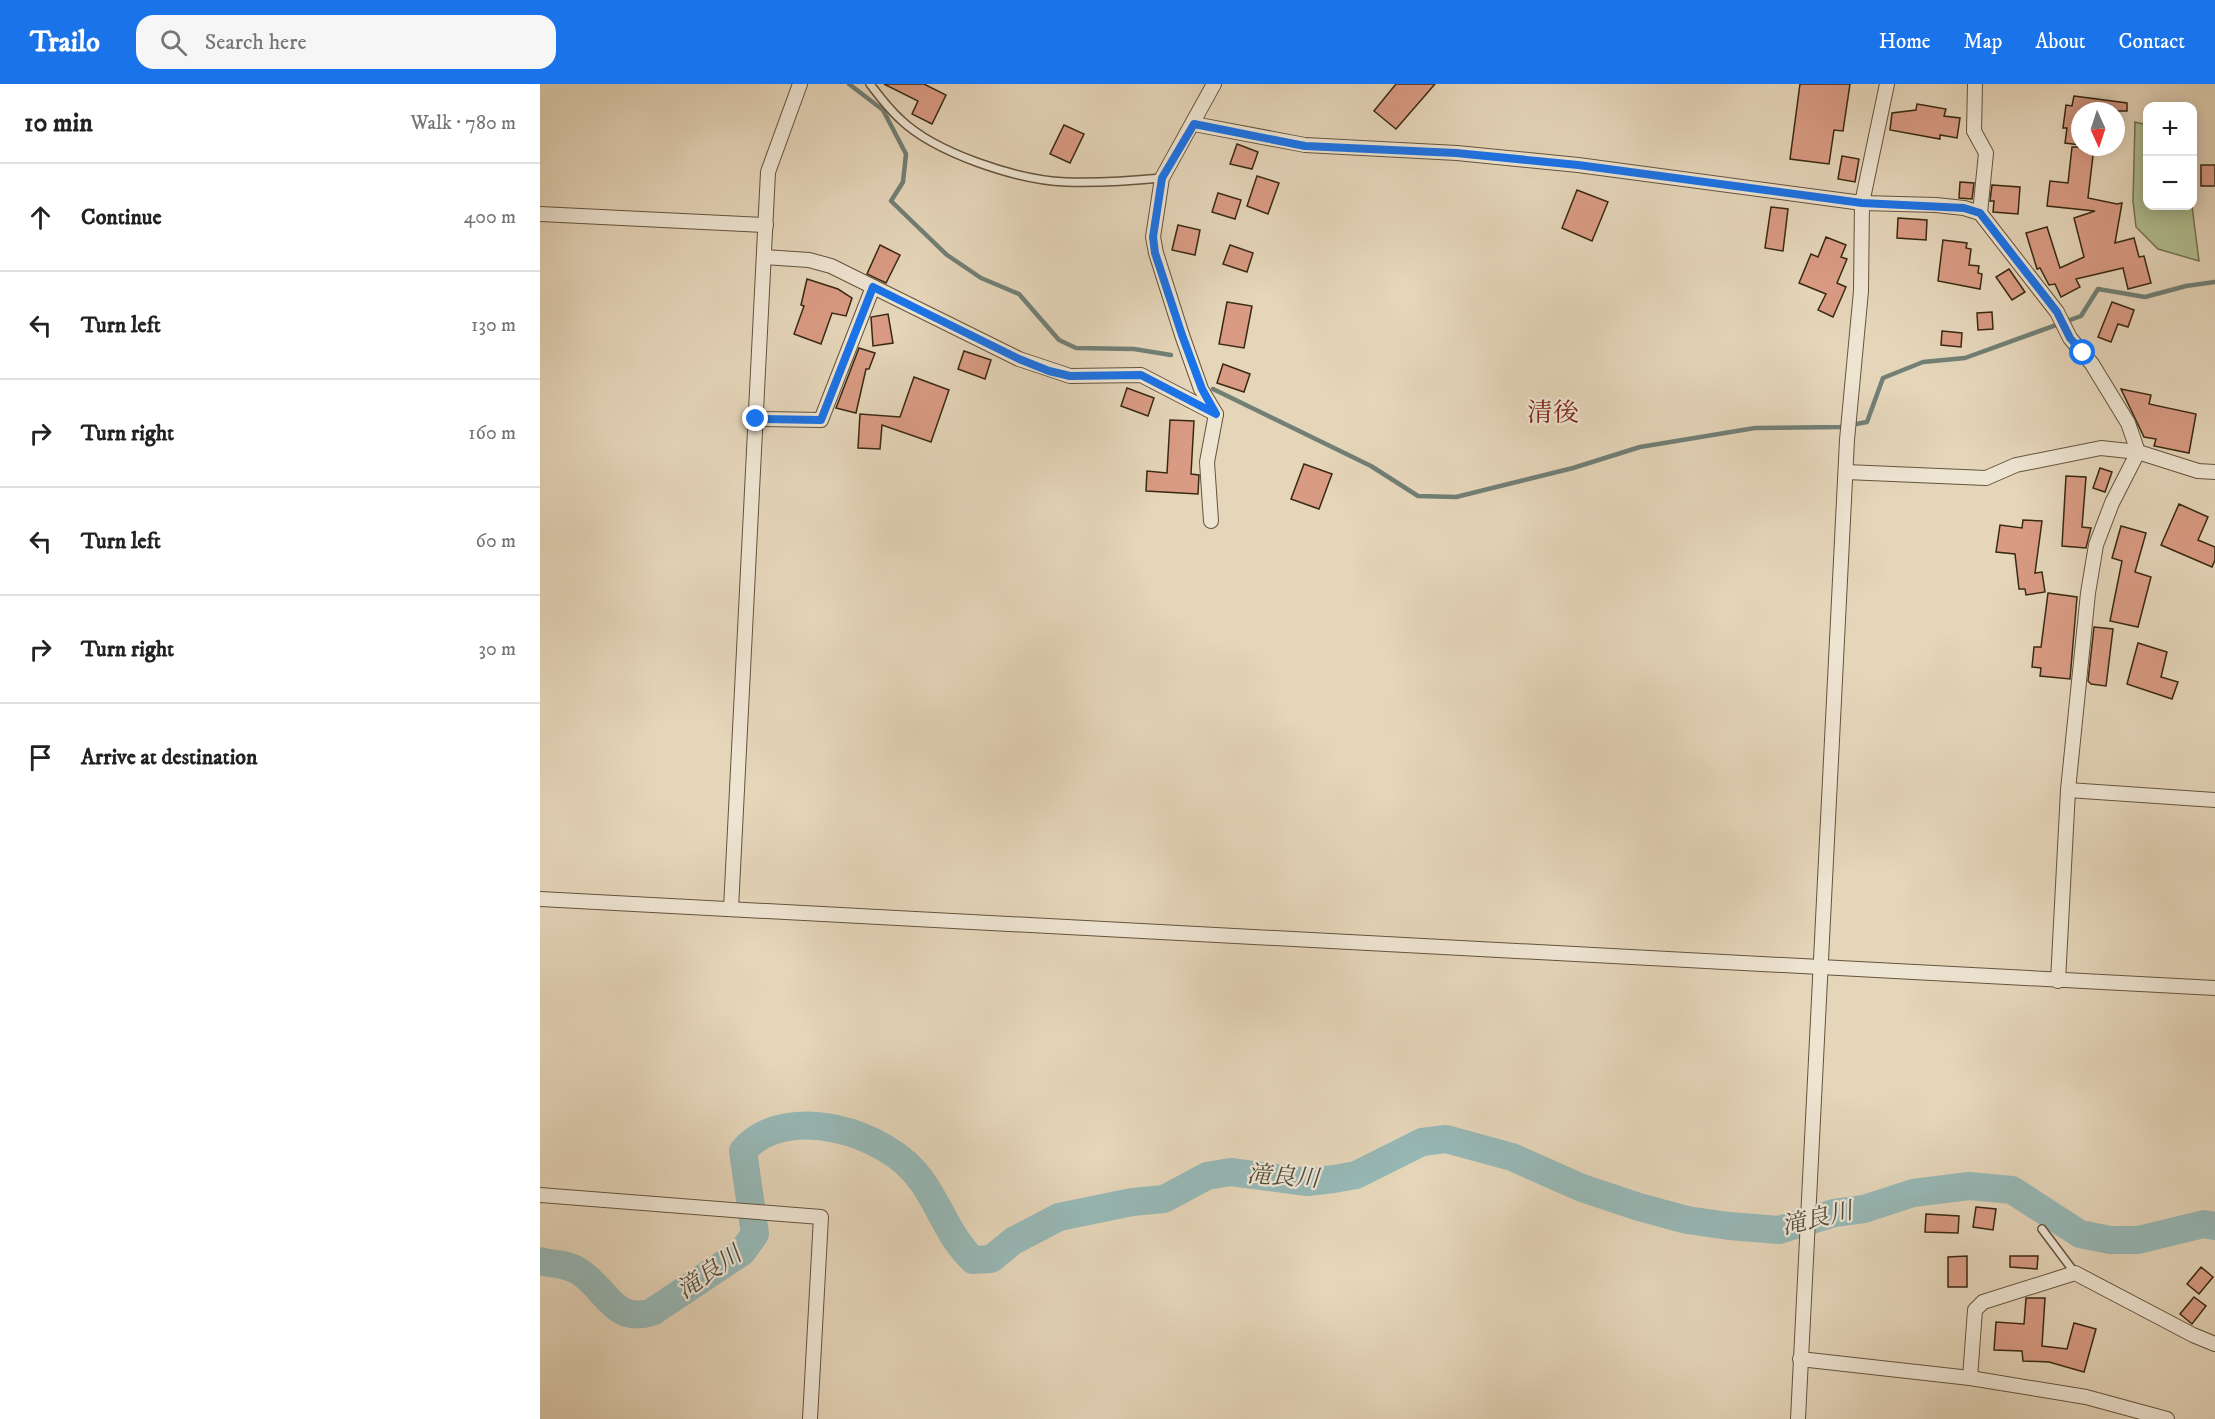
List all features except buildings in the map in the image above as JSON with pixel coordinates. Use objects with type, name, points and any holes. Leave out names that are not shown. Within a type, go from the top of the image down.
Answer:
[{"type":"street","points":[[732,909],[768,172],[800,84]]},
{"type":"street","points":[[1210,521],[1208,462],[1216,414],[1202,389],[1182,335],[1155,253],[1153,237],[1162,178],[1194,124],[1214,84]]},
{"type":"street","points":[[1798,1419],[1805,1244],[1809,1205],[1846,472],[1861,291],[1862,203],[1887,84]]},
{"type":"street","points":[[1975,84],[1974,131],[1986,153],[1980,213]]},
{"type":"street","points":[[1194,124],[1305,146],[1456,153],[1578,165],[1862,203],[1936,205],[1980,213],[2057,312],[2070,338],[2092,364],[2128,423],[2138,452],[2112,502],[2096,545],[2088,593],[2067,790],[2058,981]]},
{"type":"street","points":[[540,214],[766,225]]},
{"type":"street","points":[[764,257],[809,260],[831,266],[1019,359],[1049,371],[1070,376],[1141,375],[1216,414]]},
{"type":"street","points":[[756,419],[821,420],[873,287]]},
{"type":"street","points":[[1846,472],[1986,478],[2016,465],[2101,448],[2138,452],[2198,471],[2215,472]]},
{"type":"street","points":[[2067,790],[2215,800]]},
{"type":"street","points":[[540,899],[2215,988]]},
{"type":"street","points":[[540,1195],[821,1217],[810,1419]]},
{"type":"street","points":[[1970,1378],[1975,1310],[1983,1302],[2075,1273],[2193,1335],[2215,1344]]},
{"type":"street","points":[[1800,1359],[1970,1378],[2086,1397],[2167,1419]]},
{"type":"lane","points":[[870,84],[900,120],[924,138],[979,163],[1063,182],[1112,182],[1162,178]]},
{"type":"lane","points":[[2042,1228],[2075,1273]]},
{"type":"green space","points":[[2135,122],[2143,124],[2143,210],[2193,210],[2199,261],[2158,249],[2136,227],[2133,201]]},
{"type":"waterway","points":[[849,84],[883,110],[906,154],[903,182],[891,201],[947,255],[981,278],[1019,294],[1059,340],[1076,348],[1134,349],[1171,355]]},
{"type":"waterway","points":[[1213,389],[1371,466],[1418,496],[1456,497],[1573,468],[1640,447],[1755,428],[1840,427],[1867,422],[1883,378],[1923,362],[1965,358],[2081,316],[2098,289],[2145,297],[2186,286],[2215,282]]},
{"type":"waterway","name":"滝良川","points":[[540,1261],[565,1266],[580,1272],[620,1310],[639,1315],[652,1312],[742,1252],[755,1234],[743,1151],[761,1136],[784,1128],[809,1126],[835,1129],[861,1137],[885,1148],[906,1163],[921,1180],[957,1241],[973,1260],[991,1259],[1013,1241],[1059,1217],[1132,1202],[1164,1199],[1207,1176],[1230,1172],[1307,1182],[1334,1179],[1356,1175],[1422,1142],[1446,1139],[1512,1157],[1582,1188],[1639,1207],[1687,1220],[1729,1226],[1779,1230],[1834,1213],[1864,1209],[1913,1193],[1969,1186],[2012,1190],[2080,1234],[2110,1240],[2138,1240],[2204,1224],[2215,1226]]},
{"type":"district","name":"清後","points":[[1553,412]]},
{"type":"route","points":[[756,419],[821,420],[873,287],[1019,359],[1049,371],[1070,376],[1141,375],[1216,414],[1202,389],[1182,335],[1155,253],[1153,237],[1162,178],[1194,124],[1305,146],[1456,153],[1578,165],[1862,203],[1964,208],[1980,213],[2057,312],[2070,338],[2083,353]]}]
